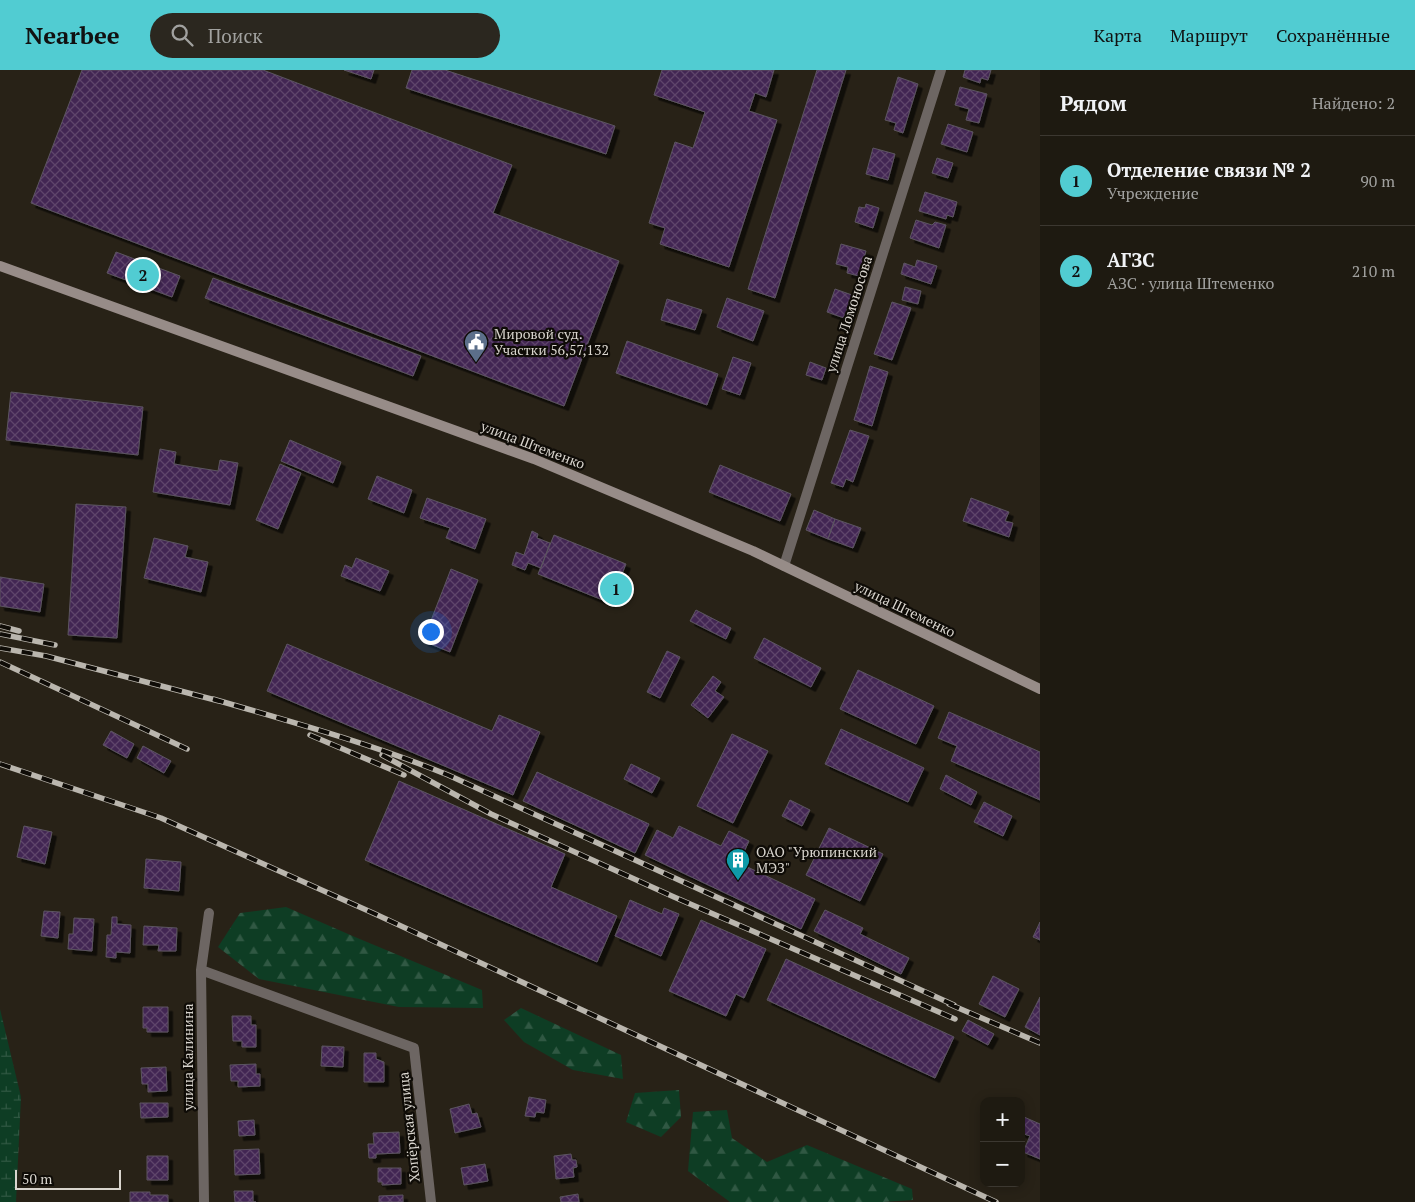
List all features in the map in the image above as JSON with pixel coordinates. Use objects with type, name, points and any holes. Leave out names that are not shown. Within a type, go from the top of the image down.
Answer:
[{"type":"main road","name":"улица Штеменко","points":[[0,266],[534,459],[753,551],[1040,689]]},
{"type":"street","name":"улица Ломоносова","points":[[784,566],[941,70]]},
{"type":"street","name":"улица Калинина","points":[[204,1202],[201,970],[209,913]]},
{"type":"street","name":"Хопёрская улица","points":[[201,970],[414,1048],[431,1202]]},
{"type":"green space","points":[[286,907],[482,990],[483,1008],[399,1007],[259,979],[218,947],[240,913]]},
{"type":"green space","points":[[521,1008],[621,1055],[623,1079],[573,1070],[524,1042],[504,1020]]},
{"type":"green space","points":[[0,1009],[21,1097],[16,1202],[0,1202]]},
{"type":"green space","points":[[679,1090],[681,1117],[661,1137],[626,1122],[635,1093]]},
{"type":"green space","points":[[727,1110],[732,1138],[767,1162],[807,1145],[912,1189],[913,1200],[883,1202],[730,1202],[688,1171],[693,1112]]},
{"type":"building","points":[[82,70],[263,70],[512,165],[493,213],[619,261],[564,406],[31,203]]},
{"type":"building","points":[[344,70],[374,70],[371,79]]},
{"type":"building","points":[[412,70],[445,70],[615,126],[606,154],[406,88]]},
{"type":"building","points":[[662,70],[774,70],[766,97],[755,93],[749,111],[777,120],[729,267],[660,244],[665,228],[649,223],[675,142],[693,148],[705,112],[654,95]]},
{"type":"building","points":[[817,70],[846,70],[775,298],[748,289]]},
{"type":"building","points":[[965,70],[991,70],[988,80],[981,78],[980,83],[963,77]]},
{"type":"building","points":[[898,77],[918,84],[903,133],[894,130],[896,123],[885,120]]},
{"type":"building","points":[[960,87],[987,94],[979,123],[966,120],[969,109],[955,105]]},
{"type":"building","points":[[948,124],[973,132],[967,152],[941,144]]},
{"type":"building","points":[[873,148],[895,154],[888,180],[866,174]]},
{"type":"building","points":[[937,158],[953,163],[948,178],[932,173]]},
{"type":"building","points":[[925,192],[957,202],[953,217],[947,215],[946,219],[919,211]]},
{"type":"building","points":[[866,204],[879,208],[873,228],[855,222],[859,207],[865,208]]},
{"type":"building","points":[[916,220],[932,225],[935,222],[946,225],[939,248],[910,238]]},
{"type":"building","points":[[841,244],[866,251],[859,276],[847,273],[848,267],[836,264]]},
{"type":"building","points":[[116,252],[180,276],[172,297],[107,273]]},
{"type":"building","points":[[917,260],[937,266],[931,284],[901,274],[904,263],[915,267]]},
{"type":"building","points":[[213,278],[421,356],[413,376],[205,298]]},
{"type":"building","points":[[905,287],[921,291],[918,304],[902,300]]},
{"type":"building","points":[[835,289],[852,295],[844,318],[827,312]]},
{"type":"building","points":[[727,298],[764,311],[753,341],[717,327]]},
{"type":"building","points":[[667,299],[702,310],[695,330],[661,320]]},
{"type":"building","points":[[892,302],[911,308],[892,360],[874,354]]},
{"type":"building","points":[[627,341],[718,374],[707,405],[616,373]]},
{"type":"building","points":[[733,357],[751,363],[740,395],[722,389]]},
{"type":"building","points":[[810,362],[826,368],[822,380],[806,375]]},
{"type":"building","points":[[870,366],[888,372],[872,426],[854,420]]},
{"type":"building","points":[[11,392],[143,407],[138,455],[6,440]]},
{"type":"building","points":[[850,430],[869,436],[853,482],[846,479],[843,487],[831,483]]},
{"type":"building","points":[[290,440],[341,462],[333,483],[281,461]]},
{"type":"building","points":[[160,449],[176,452],[174,464],[218,471],[220,460],[238,463],[230,505],[153,492]]},
{"type":"building","points":[[280,464],[301,473],[278,529],[256,520]]},
{"type":"building","points":[[720,465],[791,494],[780,521],[709,492]]},
{"type":"building","points":[[377,476],[412,490],[404,513],[368,499]]},
{"type":"building","points":[[427,498],[486,519],[475,549],[446,538],[450,528],[420,518]]},
{"type":"building","points":[[971,498],[1009,512],[1005,521],[1013,523],[1009,537],[963,521]]},
{"type":"building","points":[[76,504],[126,507],[117,638],[68,635]]},
{"type":"building","points":[[814,510],[835,519],[828,539],[806,530]]},
{"type":"building","points":[[835,519],[861,528],[853,548],[828,539]]},
{"type":"building","points":[[532,531],[538,534],[537,538],[550,543],[541,568],[528,563],[525,570],[512,565],[516,552],[524,555]]},
{"type":"building","points":[[554,535],[626,564],[610,603],[538,574]]},
{"type":"building","points":[[154,538],[188,546],[185,557],[208,562],[201,592],[144,578]]},
{"type":"building","points":[[356,558],[389,571],[380,591],[341,576],[345,565],[352,568]]},
{"type":"building","points":[[451,569],[478,580],[450,652],[423,641]]},
{"type":"building","points":[[0,577],[44,584],[40,612],[0,606]]},
{"type":"building","points":[[696,610],[731,628],[726,639],[690,621]]},
{"type":"building","points":[[764,638],[821,668],[811,687],[754,658]]},
{"type":"building","points":[[287,644],[492,731],[499,715],[540,732],[513,795],[267,691]]},
{"type":"building","points":[[667,651],[680,657],[660,698],[647,692]]},
{"type":"building","points":[[858,670],[934,706],[916,744],[840,709]]},
{"type":"building","points":[[713,676],[721,682],[715,691],[724,697],[708,718],[691,705]]},
{"type":"building","points":[[949,712],[1040,752],[1040,800],[951,761],[957,746],[938,738]]},
{"type":"building","points":[[841,729],[924,768],[908,802],[825,764]]},
{"type":"building","points":[[111,731],[134,744],[127,758],[103,745]]},
{"type":"building","name":"ОАО \"Урюпинский МЭЗ\"","points":[[732,734],[768,751],[733,823],[697,806]]},
{"type":"building","points":[[143,746],[171,761],[164,773],[137,758]]},
{"type":"building","points":[[631,764],[660,778],[652,793],[624,779]]},
{"type":"building","points":[[537,772],[649,824],[635,853],[523,801]]},
{"type":"building","points":[[946,775],[977,792],[971,805],[940,789]]},
{"type":"building","points":[[399,781],[565,854],[551,887],[617,916],[597,962],[365,860]]},
{"type":"building","points":[[790,800],[810,810],[802,826],[782,816]]},
{"type":"building","points":[[984,802],[1012,816],[1003,836],[974,822]]},
{"type":"building","points":[[24,826],[52,832],[45,864],[17,857]]},
{"type":"building","name":"ОАО \"Урюпинский МЭЗ\"","points":[[679,826],[721,846],[729,831],[749,841],[739,863],[815,899],[801,929],[645,855],[657,830],[673,838]]},
{"type":"building","name":"ОАО \"Урюпинский МЭЗ\"","points":[[829,828],[883,854],[860,901],[806,875]]},
{"type":"building","points":[[146,859],[181,862],[179,891],[144,888]]},
{"type":"building","points":[[630,900],[662,914],[664,908],[679,914],[661,956],[615,936]]},
{"type":"building","name":"ОАО \"Урюпинский МЭЗ\"","points":[[825,910],[863,928],[860,934],[909,958],[901,974],[814,931]]},
{"type":"building","points":[[44,911],[60,912],[58,938],[41,936]]},
{"type":"building","points":[[112,917],[117,917],[117,924],[131,925],[130,953],[116,952],[116,958],[106,957],[107,935],[111,935]]},
{"type":"building","points":[[74,918],[94,919],[92,951],[68,949],[69,934],[73,934]]},
{"type":"building","points":[[701,920],[766,949],[744,998],[736,994],[726,1016],[669,991]]},
{"type":"building","points":[[1040,922],[1040,940],[1033,937]]},
{"type":"building","points":[[144,926],[177,928],[176,951],[158,951],[159,945],[143,945]]},
{"type":"building","points":[[786,959],[954,1037],[935,1078],[767,1000]]},
{"type":"building","points":[[993,976],[1019,989],[1005,1017],[979,1004]]},
{"type":"building","points":[[1040,997],[1040,1035],[1025,1027]]},
{"type":"building","points":[[143,1007],[168,1007],[168,1032],[147,1032],[147,1028],[143,1028]]},
{"type":"building","points":[[232,1016],[251,1016],[251,1025],[256,1025],[256,1047],[242,1047],[242,1041],[233,1041]]},
{"type":"building","points":[[968,1020],[994,1034],[988,1045],[962,1031]]},
{"type":"building","points":[[322,1046],[344,1047],[343,1067],[321,1066]]},
{"type":"building","points":[[364,1053],[376,1053],[376,1059],[384,1062],[384,1082],[364,1082]]},
{"type":"building","points":[[256,1064],[256,1074],[260,1074],[260,1086],[238,1087],[238,1081],[231,1081],[230,1065]]},
{"type":"building","points":[[166,1067],[167,1091],[148,1092],[148,1084],[142,1084],[141,1068]]},
{"type":"building","points":[[529,1097],[546,1100],[544,1113],[536,1112],[535,1117],[525,1116]]},
{"type":"building","points":[[140,1103],[168,1103],[168,1117],[141,1118]]},
{"type":"building","points":[[469,1104],[472,1114],[477,1113],[481,1127],[455,1133],[450,1109]]},
{"type":"building","points":[[1025,1117],[1040,1124],[1040,1159],[1025,1153],[1025,1147],[1030,1136],[1025,1134]]},
{"type":"building","points":[[254,1120],[255,1135],[239,1136],[238,1121]]},
{"type":"building","points":[[399,1132],[400,1153],[376,1154],[376,1158],[369,1158],[368,1144],[374,1144],[373,1133]]},
{"type":"building","points":[[259,1149],[260,1174],[235,1175],[234,1150]]},
{"type":"building","points":[[571,1154],[572,1160],[576,1160],[577,1167],[573,1168],[574,1177],[556,1179],[554,1156]]},
{"type":"building","points":[[147,1156],[168,1156],[168,1180],[147,1180]]},
{"type":"building","points":[[485,1164],[488,1181],[464,1185],[461,1168]]},
{"type":"building","points":[[378,1168],[401,1168],[401,1184],[382,1185],[382,1182],[378,1182]]},
{"type":"building","points":[[234,1191],[253,1191],[253,1202],[235,1202]]},
{"type":"building","points":[[130,1192],[150,1192],[150,1195],[168,1195],[168,1202],[130,1202]]},
{"type":"building","points":[[578,1194],[579,1202],[561,1202],[560,1197]]},
{"type":"building","points":[[403,1195],[403,1202],[379,1202],[379,1196]]},
{"type":"railway","points":[[0,626],[19,631]]},
{"type":"railway","points":[[0,634],[55,645]]},
{"type":"railway","points":[[0,648],[46,656],[219,701]]},
{"type":"railway","points":[[0,662],[187,749]]},
{"type":"railway","points":[[213,699],[361,743],[448,775],[954,1005]]},
{"type":"railway","points":[[310,735],[404,775]]},
{"type":"railway","points":[[382,755],[491,814],[674,897],[955,1019]]},
{"type":"railway","points":[[0,764],[161,818],[373,913],[996,1202]]},
{"type":"railway","points":[[949,1004],[1040,1043]]},
{"type":"place","name":"АГЗС","points":[[143,275]]},
{"type":"place","name":"Мировой суд. Участки 56,57,132","points":[[476,363]]},
{"type":"place","name":"Отделение связи № 2","points":[[616,589]]},
{"type":"place","name":"ОАО \"Урюпинский МЭЗ\"","points":[[738,881]]}]
